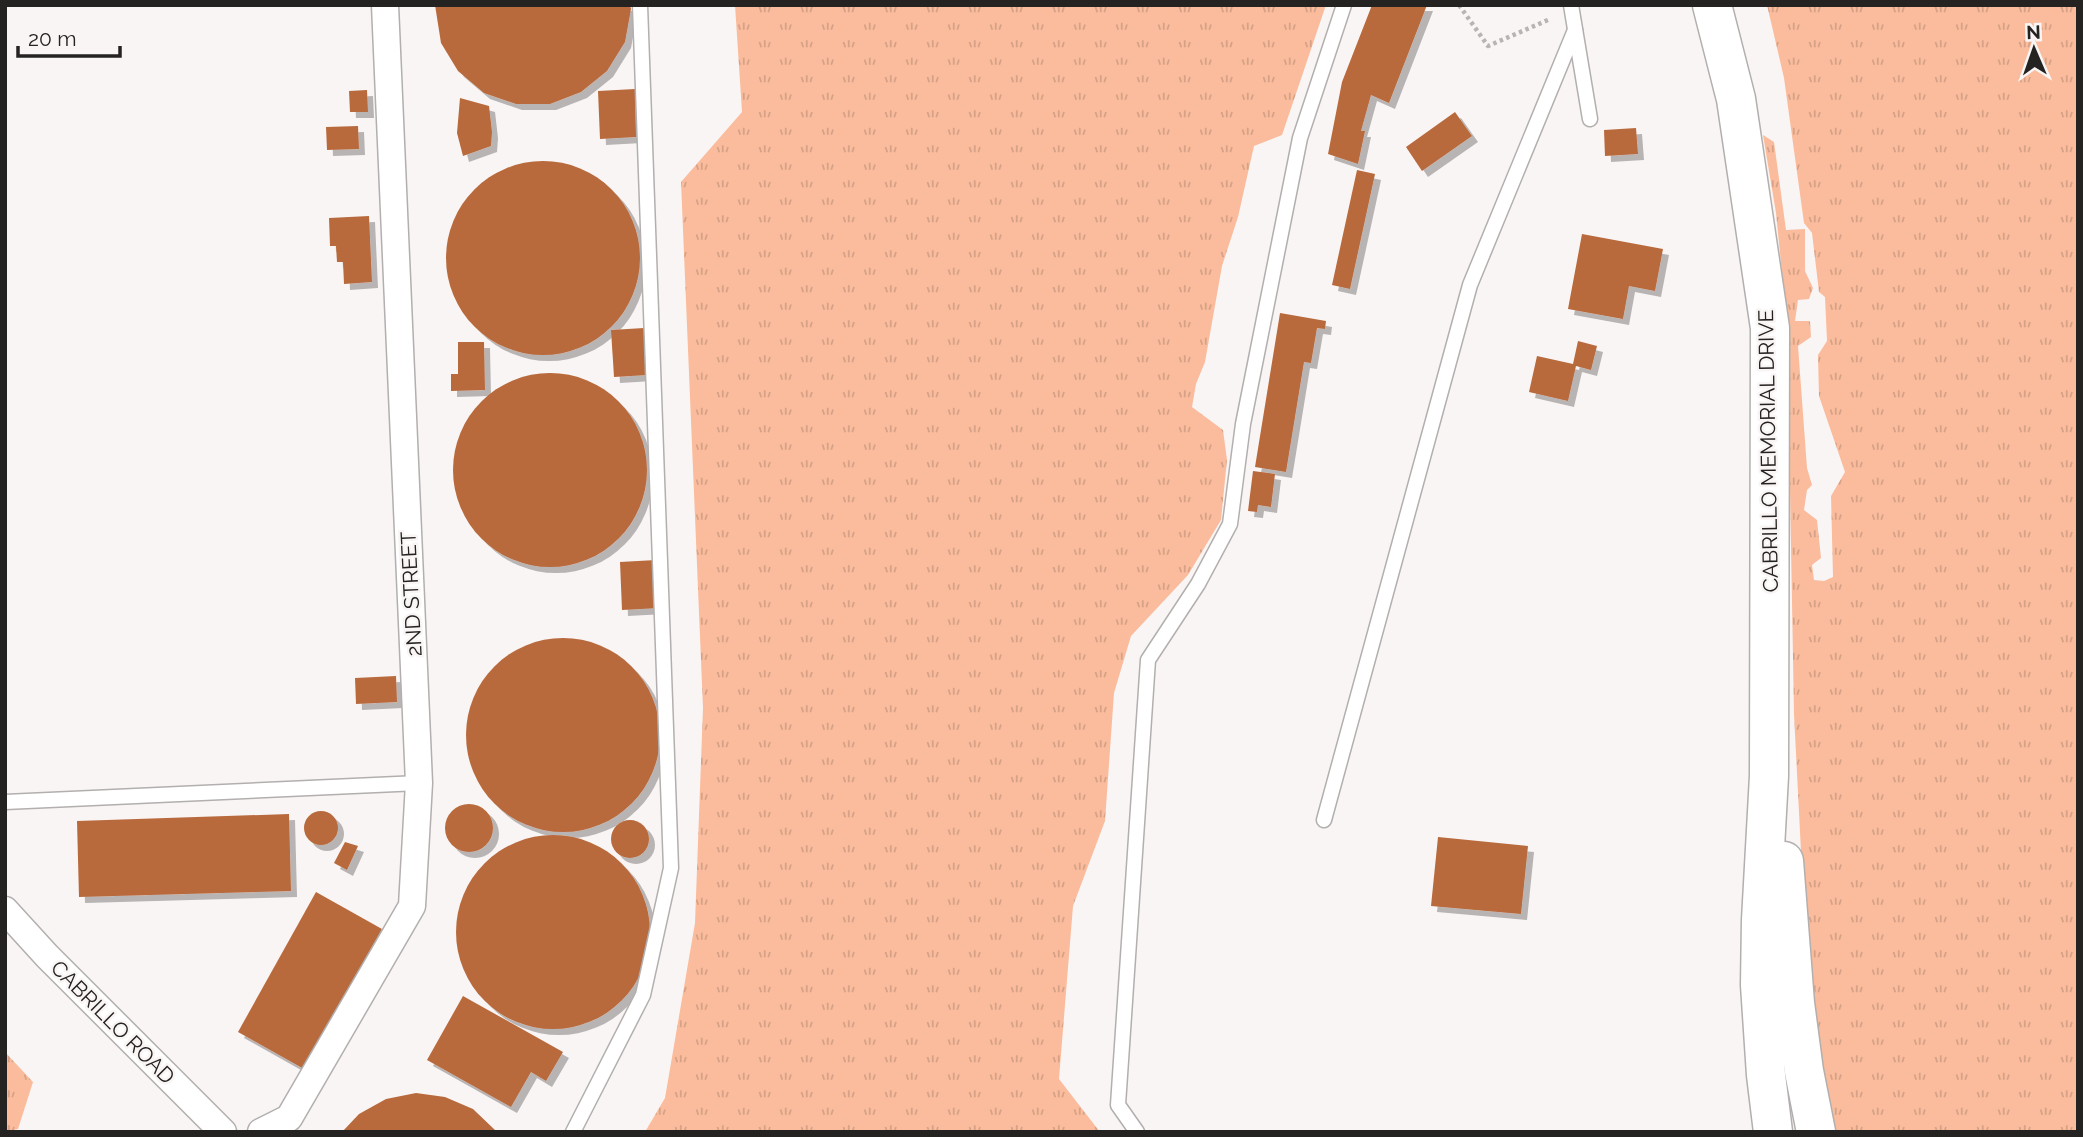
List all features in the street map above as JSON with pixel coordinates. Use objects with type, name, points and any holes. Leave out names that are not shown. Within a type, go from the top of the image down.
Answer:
[{"type":"main road","name":"CABRILLO MEMORIAL DRIVE","points":[[1712,5],[1736,99],[1770,328],[1769,776],[1760,985],[1773,1132]]},
{"type":"main road","name":"CABRILLO MEMORIAL DRIVE","points":[[1769,776],[1786,872],[1795,1003],[1816,1132]]},
{"type":"street","name":"2ND STREET","points":[[261,1132],[289,1118],[412,906],[419,783],[385,5]]},
{"type":"street","name":"CABRILLO ROAD","points":[[5,910],[47,956],[223,1132]]},
{"type":"lane","points":[[573,1132],[643,995],[671,868],[640,5]]},
{"type":"lane","points":[[1137,1132],[1118,1105],[1148,660],[1198,584],[1230,524],[1243,424],[1300,138],[1345,5]]},
{"type":"lane","points":[[1571,7],[1590,119]]},
{"type":"lane","points":[[1324,820],[1470,285],[1575,30]]},
{"type":"lane","points":[[5,802],[419,783]]},
{"type":"path","points":[[1459,5],[1488,46],[1571,7]]},
{"type":"green space","points":[[735,5],[1326,5],[1282,135],[1254,146],[1238,217],[1222,266],[1205,362],[1196,384],[1192,407],[1223,430],[1227,460],[1221,520],[1188,575],[1131,636],[1114,693],[1105,821],[1073,906],[1059,1079],[1100,1132],[645,1132],[665,1098],[695,923],[703,708],[681,182],[742,112]]},
{"type":"green space","points":[[1767,5],[2078,5],[2078,1132],[1833,1132],[1812,1010],[1803,891],[1794,714],[1787,323],[1776,213],[1763,135],[1774,142],[1786,230],[1805,229],[1805,271],[1813,288],[1809,299],[1798,300],[1795,321],[1810,321],[1811,337],[1798,346],[1807,468],[1812,485],[1807,490],[1804,510],[1817,520],[1821,558],[1812,565],[1814,580],[1824,581],[1833,577],[1831,496],[1845,472],[1819,396],[1818,355],[1827,341],[1825,297],[1819,292],[1812,233],[1804,223],[1784,78]]},
{"type":"green space","points":[[5,1052],[33,1082],[18,1129],[5,1132]]},
{"type":"building","points":[[435,5],[630,5],[631,9],[625,42],[607,71],[581,92],[550,104],[516,104],[484,93],[458,71],[441,43]]},
{"type":"building","points":[[1372,5],[1427,5],[1389,103],[1371,95],[1361,131],[1365,131],[1358,164],[1328,154],[1342,82]]},
{"type":"building","points":[[635,89],[636,137],[600,139],[598,91]]},
{"type":"building","points":[[367,90],[368,112],[350,112],[349,91]]},
{"type":"building","points":[[460,98],[489,106],[492,132],[491,146],[463,156],[457,133]]},
{"type":"building","points":[[1455,112],[1472,136],[1422,171],[1406,147]]},
{"type":"building","points":[[358,126],[359,149],[327,150],[326,127]]},
{"type":"building","points":[[1636,128],[1638,154],[1605,156],[1604,130]]},
{"type":"building","points":[[543,161],[580,168],[612,189],[633,221],[640,258],[633,295],[612,327],[580,348],[543,355],[506,348],[474,327],[453,295],[446,258],[453,221],[474,189],[506,168]]},
{"type":"building","points":[[1357,170],[1375,174],[1350,289],[1332,285]]},
{"type":"building","points":[[369,216],[372,282],[344,284],[343,262],[337,262],[336,246],[330,246],[329,218]]},
{"type":"building","points":[[1582,234],[1663,249],[1655,291],[1629,286],[1623,319],[1568,309]]},
{"type":"building","points":[[1280,313],[1326,321],[1325,329],[1317,328],[1311,363],[1304,362],[1286,472],[1255,467]]},
{"type":"building","points":[[644,328],[647,375],[614,377],[611,330]]},
{"type":"building","points":[[1578,341],[1597,346],[1591,370],[1576,366],[1568,401],[1529,392],[1537,356],[1573,364]]},
{"type":"building","points":[[458,342],[484,342],[485,390],[451,391],[451,374],[458,374]]},
{"type":"building","points":[[550,373],[587,380],[619,401],[640,433],[647,470],[640,507],[619,539],[587,560],[550,567],[513,560],[481,539],[460,507],[453,470],[460,433],[481,401],[513,380]]},
{"type":"building","points":[[1253,471],[1275,474],[1271,507],[1258,505],[1257,512],[1248,511]]},
{"type":"building","points":[[656,560],[659,608],[622,610],[620,562]]},
{"type":"building","points":[[563,638],[600,645],[632,666],[653,698],[660,735],[653,772],[632,804],[600,825],[563,832],[526,825],[494,804],[473,772],[466,735],[473,698],[494,666],[526,645]]},
{"type":"building","points":[[396,676],[397,702],[356,704],[355,678]]},
{"type":"building","points":[[469,804],[486,811],[493,828],[486,845],[469,852],[452,845],[445,828],[452,811]]},
{"type":"building","points":[[321,811],[333,816],[338,828],[333,840],[321,845],[309,840],[304,828],[309,816]]},
{"type":"building","points":[[289,814],[291,891],[79,897],[77,821]]},
{"type":"building","points":[[630,820],[643,826],[649,839],[643,852],[630,858],[617,852],[611,839],[617,826]]},
{"type":"building","points":[[553,835],[590,842],[622,863],[643,895],[650,932],[643,969],[622,1001],[590,1022],[553,1029],[516,1022],[484,1001],[463,969],[456,932],[463,895],[484,863],[516,842]]},
{"type":"building","points":[[1438,837],[1528,846],[1521,914],[1431,906]]},
{"type":"building","points":[[345,842],[358,846],[347,870],[334,863]]},
{"type":"building","points":[[316,892],[382,929],[304,1069],[238,1032]]},
{"type":"building","points":[[463,996],[563,1052],[546,1081],[531,1072],[511,1107],[427,1060]]},
{"type":"building","points":[[416,1093],[445,1097],[473,1109],[497,1132],[342,1132],[359,1114],[386,1099]]}]
